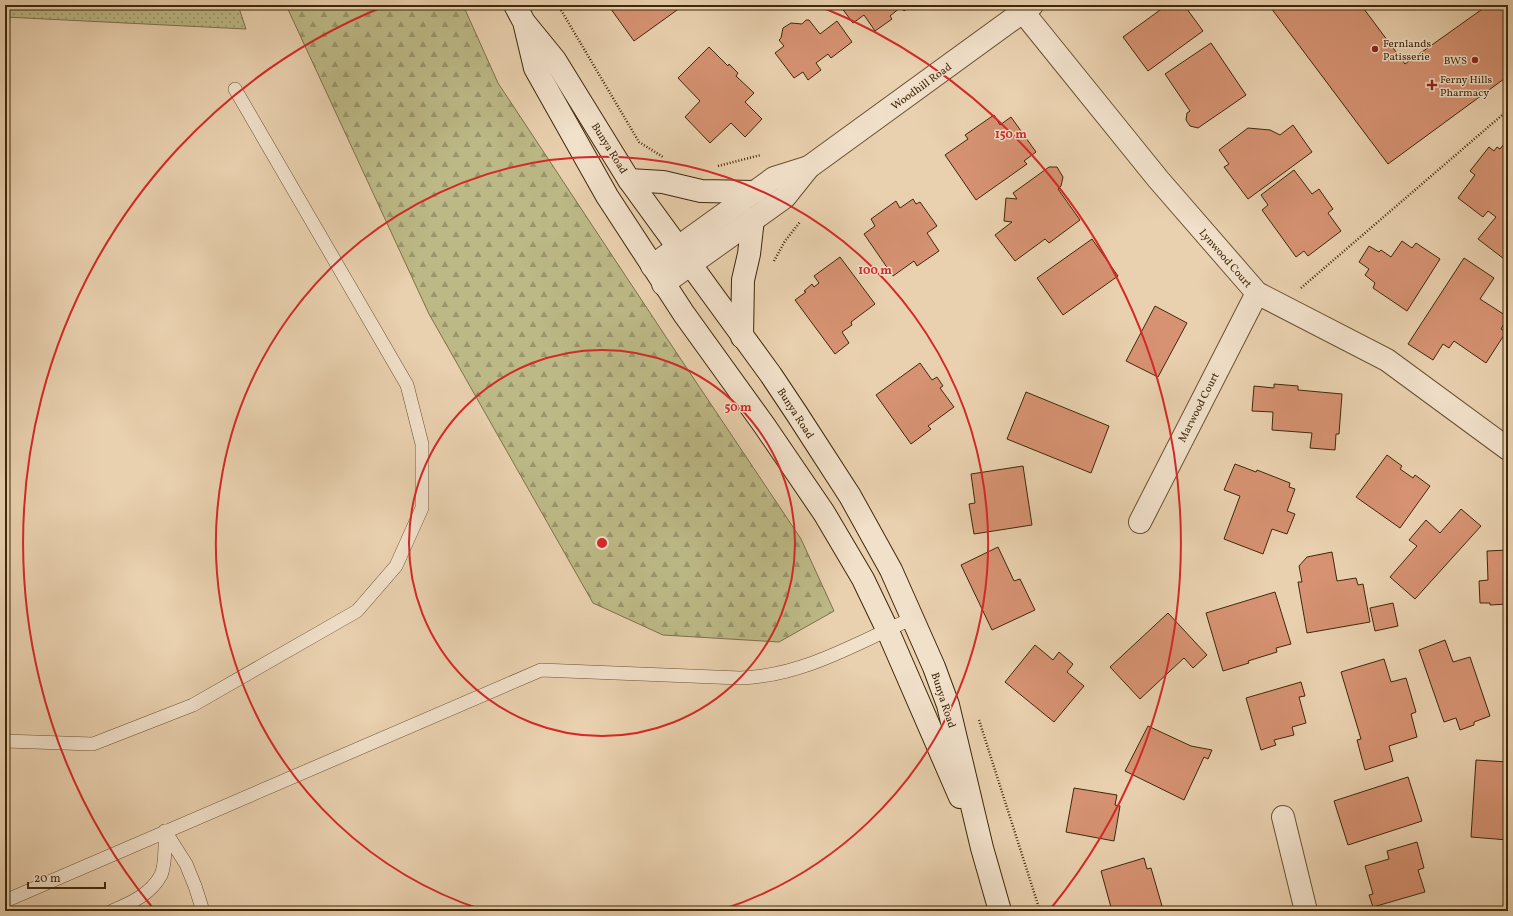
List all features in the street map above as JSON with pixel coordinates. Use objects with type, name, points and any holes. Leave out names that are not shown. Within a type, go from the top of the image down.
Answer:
[{"type":"main road","name":"Woodhill Road","points":[[657,275],[691,265],[785,197],[809,167],[1027,8]]},
{"type":"main road","name":"Lynwood Court","points":[[1027,8],[1158,179],[1256,293],[1387,360],[1508,449]]},
{"type":"main road","name":"Bunya Road","points":[[519,14],[555,60],[630,180],[797,414],[850,496],[891,570],[913,618],[948,705],[982,848],[1000,911]]},
{"type":"main road","name":"Bunya Road","points":[[519,14],[535,68],[607,196],[657,275],[764,425],[824,513],[863,579],[887,629],[982,848]]},
{"type":"main road","name":"Woodhill Road","points":[[657,275],[678,247],[774,178],[809,167]]},
{"type":"main road","points":[[630,180],[663,182],[701,190],[755,192]]},
{"type":"main road","points":[[742,337],[743,280],[749,254],[753,219]]},
{"type":"main road","name":"Marwood Court","points":[[1140,522],[1256,293]]},
{"type":"main road","points":[[1283,817],[1306,911]]},
{"type":"lane","points":[[5,741],[93,744],[193,705],[357,611],[396,566],[422,508],[422,444],[406,385],[235,89]]},
{"type":"lane","points":[[5,901],[541,670],[740,678],[760,677],[778,674],[838,654],[887,629],[913,618]]},
{"type":"lane","points":[[112,911],[131,903],[148,892],[162,874],[165,853],[165,831]]},
{"type":"lane","points":[[165,831],[186,864],[203,911]]},
{"type":"path","points":[[558,5],[639,142],[665,158]]},
{"type":"path","points":[[1281,305],[1508,110]]},
{"type":"path","points":[[711,167],[761,155]]},
{"type":"green space","points":[[5,5],[238,5],[246,29],[5,17]]},
{"type":"green space","points":[[286,5],[463,5],[498,83],[801,539],[834,611],[779,642],[663,635],[593,603],[429,314]]},
{"type":"building","points":[[608,5],[684,5],[634,41]]},
{"type":"building","points":[[844,5],[912,5],[904,11],[901,7],[890,16],[892,19],[875,31],[864,15],[853,23],[841,7]]},
{"type":"building","points":[[1167,5],[1184,5],[1203,31],[1148,71],[1123,37]]},
{"type":"building","points":[[1274,5],[1361,5],[1405,64],[1488,5],[1500,5],[1508,16],[1508,76],[1388,164],[1271,8]]},
{"type":"building","points":[[806,20],[809,20],[820,34],[837,21],[852,42],[831,58],[828,54],[816,63],[821,70],[808,80],[803,72],[794,78],[775,53],[784,46],[779,40],[781,38],[783,28],[791,23],[802,24]]},
{"type":"building","points":[[1211,43],[1246,95],[1198,128],[1190,126],[1186,120],[1187,113],[1190,111],[1165,74]]},
{"type":"building","points":[[709,47],[728,66],[729,64],[738,73],[736,76],[754,93],[745,102],[762,119],[745,137],[731,123],[710,143],[685,117],[700,101],[678,78]]},
{"type":"building","points":[[994,115],[1000,125],[1011,117],[1036,152],[1024,161],[1027,164],[976,200],[945,155],[968,139],[965,135]]},
{"type":"building","points":[[1293,125],[1312,152],[1248,199],[1224,167],[1229,164],[1219,150],[1248,128],[1270,130],[1280,135]]},
{"type":"building","points":[[1508,139],[1508,262],[1478,239],[1496,217],[1488,211],[1483,217],[1458,198],[1475,175],[1470,171],[1489,147],[1494,151],[1497,147],[1500,149]]},
{"type":"building","points":[[1049,167],[1057,167],[1063,177],[1061,186],[1058,189],[1080,220],[1049,243],[1045,239],[1015,261],[995,235],[1012,222],[1004,221],[1006,198],[1017,199],[1013,193]]},
{"type":"building","points":[[1294,170],[1312,194],[1319,189],[1333,209],[1328,213],[1341,231],[1308,256],[1304,251],[1296,257],[1262,210],[1268,205],[1261,195]]},
{"type":"building","points":[[913,199],[916,204],[920,202],[937,226],[927,233],[939,251],[917,266],[914,261],[893,276],[864,234],[875,226],[871,219],[896,201],[900,208]]},
{"type":"building","points":[[1092,239],[1118,276],[1063,315],[1037,278]]},
{"type":"building","points":[[1402,241],[1412,248],[1416,243],[1440,259],[1407,311],[1373,288],[1375,283],[1365,275],[1369,269],[1359,262],[1369,246],[1379,252],[1381,250],[1391,257]]},
{"type":"building","points":[[840,257],[875,304],[851,322],[852,325],[842,332],[849,343],[835,354],[795,300],[806,292],[804,291],[812,284],[814,287],[819,283],[814,276]]},
{"type":"building","points":[[1464,258],[1494,278],[1480,299],[1508,317],[1501,329],[1506,332],[1486,363],[1454,341],[1449,348],[1443,344],[1433,360],[1408,344]]},
{"type":"building","points":[[1155,306],[1187,323],[1158,377],[1126,361]]},
{"type":"building","points":[[920,363],[932,380],[937,377],[943,386],[940,388],[954,407],[928,426],[931,429],[911,444],[876,395]]},
{"type":"building","points":[[1274,384],[1298,386],[1298,390],[1342,394],[1339,434],[1336,434],[1335,450],[1310,448],[1312,433],[1272,430],[1273,412],[1252,411],[1254,386],[1274,388]]},
{"type":"building","points":[[1026,392],[1109,426],[1091,473],[1007,439]]},
{"type":"building","points":[[1387,455],[1402,466],[1400,469],[1413,478],[1415,475],[1430,486],[1400,528],[1356,497]]},
{"type":"building","points":[[1235,464],[1256,472],[1257,470],[1290,483],[1289,487],[1295,489],[1287,511],[1295,514],[1287,534],[1272,529],[1263,554],[1224,539],[1240,496],[1224,490]]},
{"type":"building","points":[[1023,466],[1032,525],[974,534],[969,504],[975,503],[971,474]]},
{"type":"building","points":[[1461,509],[1481,526],[1415,599],[1390,577],[1417,546],[1409,540],[1426,520],[1440,533]]},
{"type":"building","points":[[998,547],[1014,581],[1020,579],[1035,610],[992,630],[961,565]]},
{"type":"building","points":[[1508,550],[1508,604],[1490,605],[1490,603],[1480,603],[1479,581],[1488,580],[1487,551]]},
{"type":"building","points":[[1332,552],[1337,581],[1356,578],[1358,585],[1363,584],[1370,622],[1307,633],[1298,582],[1302,582],[1299,566],[1307,557]]},
{"type":"building","points":[[1275,592],[1291,644],[1276,648],[1277,652],[1223,671],[1206,613]]},
{"type":"building","points":[[1393,603],[1398,626],[1375,631],[1370,608]]},
{"type":"building","points":[[1168,613],[1207,655],[1193,668],[1184,658],[1140,699],[1110,667]]},
{"type":"building","points":[[1445,640],[1453,662],[1470,657],[1490,716],[1474,722],[1474,725],[1460,730],[1456,718],[1444,722],[1419,650]]},
{"type":"building","points":[[1035,645],[1053,660],[1059,652],[1073,664],[1067,672],[1084,686],[1054,722],[1005,682]]},
{"type":"building","points":[[1384,659],[1391,682],[1406,678],[1416,712],[1411,714],[1417,737],[1389,746],[1393,761],[1365,770],[1357,740],[1361,739],[1341,672]]},
{"type":"building","points":[[1301,682],[1305,696],[1299,697],[1306,723],[1292,727],[1294,735],[1274,740],[1276,745],[1261,750],[1246,698]]},
{"type":"building","points":[[1148,726],[1191,746],[1212,750],[1208,759],[1204,757],[1184,800],[1125,771]]},
{"type":"building","points":[[1476,760],[1508,762],[1508,840],[1471,837]]},
{"type":"building","points":[[1408,777],[1422,821],[1348,845],[1334,801]]},
{"type":"building","points":[[1074,788],[1117,795],[1115,805],[1120,806],[1114,841],[1066,832]]},
{"type":"building","points":[[1417,842],[1424,868],[1418,870],[1425,892],[1373,907],[1369,895],[1373,894],[1365,866],[1389,859],[1387,851]]},
{"type":"building","points":[[1144,858],[1147,869],[1151,868],[1162,906],[1143,911],[1140,909],[1132,911],[1112,911],[1101,871]]},
{"type":"place","name":"Fernlands Patisserie","points":[[1375,49]]},
{"type":"place","name":"BWS","points":[[1475,60]]},
{"type":"place","name":"Ferny Hills Pharmacy","points":[[1432,85]]}]
